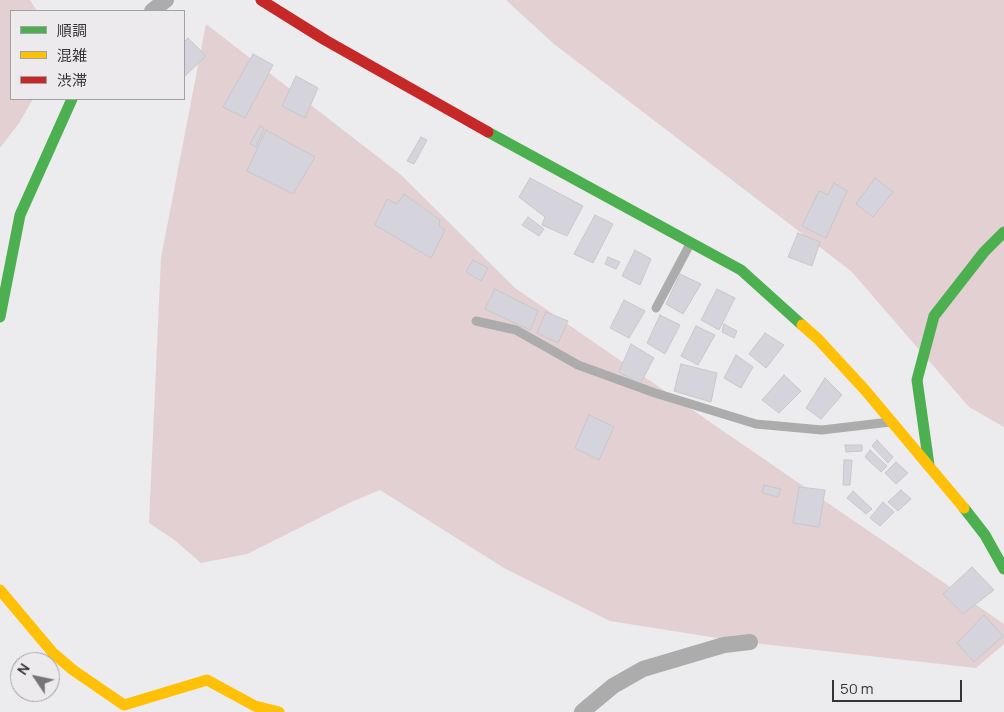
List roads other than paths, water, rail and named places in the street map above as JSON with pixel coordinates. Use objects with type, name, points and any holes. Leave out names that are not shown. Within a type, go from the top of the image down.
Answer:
[{"type":"street","points":[[153,10],[166,0]]},
{"type":"street","points":[[261,0],[325,40],[516,149],[741,270],[796,318],[858,382],[929,465],[985,535],[1004,569]]},
{"type":"street","points":[[0,317],[20,215],[72,100]]},
{"type":"street","points":[[929,465],[917,380],[934,316],[984,252],[1004,232]]},
{"type":"street","points":[[985,535],[1004,540]]},
{"type":"street","points":[[0,590],[53,653],[73,670],[124,704],[207,680],[255,709],[279,712]]},
{"type":"street","points":[[582,712],[613,686],[643,669],[724,645],[750,642]]},
{"type":"lane","points":[[656,308],[691,242]]},
{"type":"lane","points":[[476,321],[516,330],[578,365],[655,393],[756,424],[822,430],[892,422]]}]
